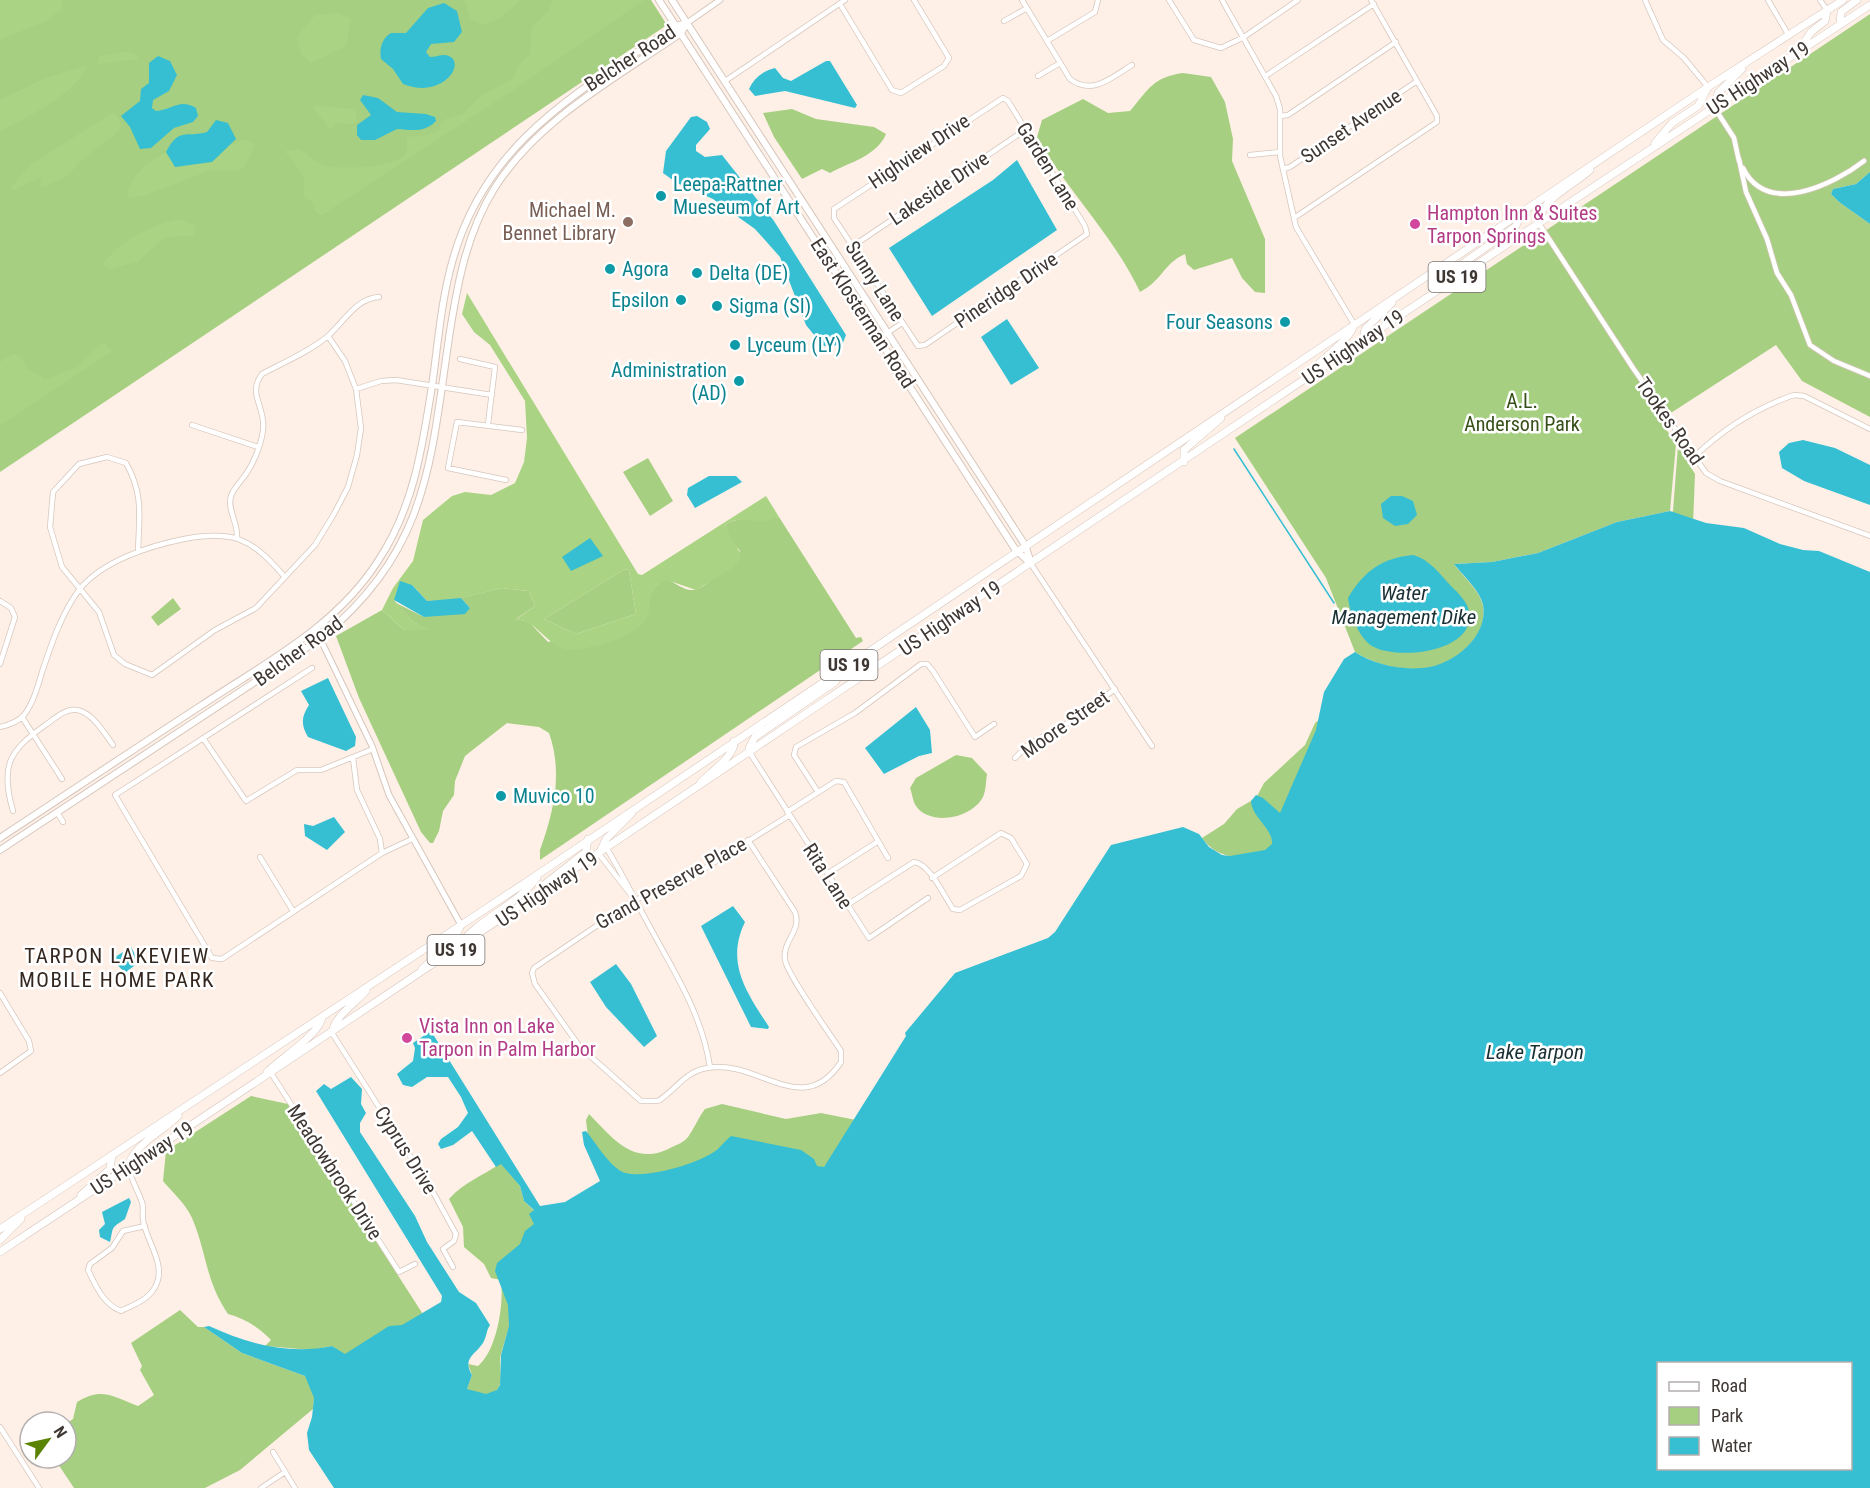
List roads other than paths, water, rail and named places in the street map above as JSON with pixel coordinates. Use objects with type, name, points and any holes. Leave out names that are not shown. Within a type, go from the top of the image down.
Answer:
[{"type":"highway","name":"US Highway 19","points":[[0,1229],[540,873],[1521,212],[1843,0]]},
{"type":"highway","points":[[1840,24],[1841,12],[1857,0]]},
{"type":"highway","name":"US Highway 19","points":[[0,1252],[538,896],[1538,222],[1870,5]]},
{"type":"highway","points":[[1798,52],[1811,32],[1825,21],[1827,11]]},
{"type":"highway","points":[[1714,107],[1718,93],[1748,62]]},
{"type":"highway","points":[[1649,150],[1672,123],[1698,106],[1708,87]]},
{"type":"highway","points":[[1538,222],[1547,204],[1576,184],[1605,156]]},
{"type":"highway","points":[[1438,291],[1455,269],[1516,226],[1521,212]]},
{"type":"highway","points":[[1363,341],[1362,334],[1367,325],[1402,292]]},
{"type":"highway","points":[[1294,387],[1322,358],[1348,338],[1354,324]]},
{"type":"highway","points":[[1184,462],[1182,455],[1187,446],[1237,405]]},
{"type":"highway","points":[[750,753],[756,737],[835,682],[845,668]]},
{"type":"highway","points":[[691,793],[717,765],[731,755],[735,747],[734,741]]},
{"type":"highway","points":[[600,854],[606,839],[640,805]]},
{"type":"highway","points":[[538,896],[545,884],[586,852],[588,839]]},
{"type":"highway","points":[[453,952],[466,935],[529,889],[540,873]]},
{"type":"highway","points":[[412,979],[438,952],[452,943],[461,925]]},
{"type":"highway","points":[[332,1033],[337,1017],[351,1008],[374,983]]},
{"type":"highway","points":[[251,1086],[288,1052],[315,1033],[321,1024],[322,1017]]},
{"type":"highway","points":[[128,1167],[136,1150],[160,1133],[191,1103]]},
{"type":"highway","points":[[71,1205],[97,1178],[110,1169],[112,1155]]},
{"type":"highway","points":[[0,1240],[27,1212]]},
{"type":"main road","name":"East Klosterman Road","points":[[659,0],[1016,551],[1031,564]]},
{"type":"main road","name":"East Klosterman Road","points":[[672,0],[1025,545],[1031,564]]},
{"type":"main road","name":"Belcher Road","points":[[0,838],[316,630],[364,582],[389,545],[416,479],[453,257],[483,188],[522,137],[550,112],[676,26],[687,23]]},
{"type":"main road","name":"Belcher Road","points":[[0,850],[320,639],[349,615],[377,583],[410,527],[426,482],[460,273],[473,230],[495,188],[521,153],[550,125],[681,33],[687,23]]},
{"type":"street","points":[[687,23],[720,0]]},
{"type":"street","points":[[725,81],[845,0]]},
{"type":"street","points":[[840,4],[892,90],[901,93],[944,66],[949,58],[914,0]]},
{"type":"street","points":[[1022,0],[1073,81],[1094,87],[1132,65]]},
{"type":"street","points":[[1047,41],[1095,12],[1098,0]]},
{"type":"street","points":[[1169,0],[1197,42],[1224,48],[1298,0]]},
{"type":"street","points":[[1222,0],[1276,96],[1280,116],[1280,152],[1299,235],[1354,324]]},
{"type":"street","points":[[1645,0],[1663,40],[1684,58],[1708,87]]},
{"type":"street","points":[[1768,0],[1789,36]]},
{"type":"street","points":[[1820,0],[1827,11]]},
{"type":"street","points":[[1266,75],[1372,2],[1437,116],[1436,123],[1294,218]]},
{"type":"street","points":[[1004,21],[1027,8]]},
{"type":"street","points":[[1280,116],[1288,115],[1396,42]]},
{"type":"street","points":[[1038,76],[1060,63]]},
{"type":"street","name":"Sunset Avenue","points":[[1283,169],[1290,167],[1418,81]]},
{"type":"street","name":"Highview Drive","points":[[834,209],[998,99],[1006,100]]},
{"type":"street","name":"Garden Lane","points":[[1006,100],[1085,226],[1087,234]]},
{"type":"street","points":[[1714,107],[1734,138],[1746,192],[1767,238],[1775,268],[1791,295],[1810,345],[1834,362],[1870,376]]},
{"type":"street","name":"Lakeside Drive","points":[[853,246],[1025,130]]},
{"type":"street","points":[[1250,155],[1280,152]]},
{"type":"street","points":[[1739,159],[1746,175],[1756,185],[1772,194],[1797,193],[1834,180],[1864,161]]},
{"type":"street","name":"Sunny Lane","points":[[834,209],[834,218],[916,345],[923,346]]},
{"type":"street","name":"Tookes Road","points":[[1538,222],[1706,472],[1720,482],[1870,536]]},
{"type":"street","name":"Pineridge Drive","points":[[923,346],[1087,234]]},
{"type":"street","points":[[237,537],[237,524],[230,505],[231,496],[249,470],[258,447],[263,423],[255,392],[256,383],[262,374],[328,336],[353,309],[370,298],[380,297]]},
{"type":"street","points":[[879,338],[902,323]]},
{"type":"street","points":[[138,552],[140,506],[137,483],[126,463],[107,457],[79,464],[52,492],[50,527],[62,567],[99,612],[114,656],[125,664],[152,675],[215,630],[256,608],[283,575],[315,545],[348,486],[357,455],[361,428],[356,389],[345,361],[328,336]]},
{"type":"street","points":[[460,359],[495,368],[488,424]]},
{"type":"street","points":[[356,389],[381,381],[432,384],[492,394]]},
{"type":"street","points":[[1694,457],[1717,436],[1741,420],[1794,395],[1804,396],[1870,429]]},
{"type":"street","points":[[506,480],[448,468],[457,422],[488,424],[522,430]]},
{"type":"street","points":[[192,425],[258,447]]},
{"type":"street","points":[[0,727],[22,717],[32,703],[62,621],[80,589],[105,569],[138,552],[160,544],[201,536],[237,537],[253,544],[283,575]]},
{"type":"street","name":"East Klosterman Road","points":[[1031,564],[1152,746]]},
{"type":"street","points":[[0,602],[11,608],[15,616],[0,664]]},
{"type":"street","points":[[316,630],[373,749],[389,795],[461,925]]},
{"type":"street","points":[[818,792],[793,751],[855,713],[921,664],[927,664],[933,671],[975,737],[994,724]]},
{"type":"street","points":[[312,668],[115,795],[212,958],[222,959],[382,853],[412,839]]},
{"type":"street","name":"Moore Street","points":[[1015,758],[1028,745],[1075,719],[1115,689]]},
{"type":"street","points":[[13,811],[2,790],[2,764],[9,751],[65,712],[79,710],[100,727],[113,746]]},
{"type":"street","points":[[22,717],[62,779]]},
{"type":"street","points":[[203,738],[246,801],[282,776],[297,770],[321,770],[373,749]]},
{"type":"street","name":"Rita Lane","points":[[750,753],[868,938],[928,898]]},
{"type":"street","points":[[352,759],[357,790],[380,839],[382,853]]},
{"type":"street","name":"Grand Preserve Place","points":[[710,1067],[685,1077],[658,1101],[641,1101],[580,1047],[533,978],[532,973],[538,964],[635,900],[689,878],[818,792],[840,780],[844,782],[859,806],[877,842]]},
{"type":"street","points":[[57,812],[63,822]]},
{"type":"street","points":[[847,905],[914,862],[924,866],[932,878],[953,909],[960,910],[1021,876],[1027,864],[1011,838],[1001,833],[932,878]]},
{"type":"street","points":[[607,849],[626,879],[635,900],[696,1012],[705,1037],[710,1067],[725,1068],[805,1089],[817,1086],[826,1081],[839,1065],[842,1056],[787,966],[786,947],[796,929],[796,916],[748,840]]},
{"type":"street","points":[[827,874],[877,842],[888,858]]},
{"type":"street","points":[[600,854],[635,900]]},
{"type":"street","points":[[260,857],[293,911]]},
{"type":"street","points":[[0,993],[29,1041],[31,1051],[0,1073]]},
{"type":"street","name":"Cyprus Drive","points":[[332,1033],[433,1192],[456,1234],[454,1241],[442,1249],[453,1267]]},
{"type":"street","name":"Meadowbrook Drive","points":[[271,1073],[399,1272],[415,1264]]},
{"type":"street","points":[[128,1167],[134,1189],[143,1203],[145,1226],[159,1271],[157,1284],[145,1299],[121,1311],[114,1308],[100,1294],[88,1270],[90,1264],[112,1248],[123,1231],[145,1226]]},
{"type":"street","points":[[0,1427],[39,1488]]},
{"type":"street","points":[[273,1452],[295,1488]]},
{"type":"street","points":[[261,1488],[285,1472]]},
{"type":"water","points":[[444,3],[457,11],[462,32],[454,42],[431,44],[426,52],[430,57],[444,55],[451,58],[455,63],[454,70],[442,83],[431,87],[418,88],[403,84],[393,69],[381,59],[380,51],[383,41],[391,33],[406,33],[428,8]]},
{"type":"water","points":[[158,56],[170,61],[177,75],[169,91],[153,100],[152,108],[156,111],[185,104],[196,108],[198,116],[193,122],[174,128],[151,148],[140,149],[130,127],[121,116],[140,101],[141,89],[149,83],[149,63]]},
{"type":"water","points":[[826,61],[830,61],[857,105],[855,108],[785,91],[755,96],[749,89],[756,78],[771,69],[775,68],[783,78],[791,81]]},
{"type":"water","points":[[363,95],[378,98],[397,112],[426,114],[435,117],[436,121],[423,129],[397,129],[375,140],[361,140],[357,135],[357,125],[371,115],[360,100]]},
{"type":"water","points":[[697,116],[707,122],[710,129],[696,145],[696,151],[705,157],[722,155],[774,221],[846,335],[842,345],[823,346],[806,325],[780,257],[755,229],[713,199],[677,183],[663,173],[666,151],[691,117]]},
{"type":"water","points":[[216,120],[228,123],[236,139],[212,162],[175,167],[166,152],[175,139],[183,135],[207,132]]},
{"type":"water","points":[[1017,160],[1057,230],[932,316],[889,248],[993,180]]},
{"type":"water","points":[[1870,172],[1870,224],[1831,194],[1833,189],[1856,184]]},
{"type":"water","points":[[1007,319],[1039,368],[1011,385],[981,337]]},
{"type":"water","points":[[1803,440],[1835,448],[1870,465],[1870,505],[1804,481],[1782,468],[1779,452],[1789,443]]},
{"type":"water","points":[[709,476],[736,476],[742,482],[695,508],[687,495],[688,488]]},
{"type":"water","points":[[1391,496],[1402,496],[1413,501],[1417,515],[1408,524],[1395,526],[1383,518],[1381,504]]},
{"type":"water","name":"Lake Tarpon","points":[[1670,511],[1706,523],[1744,528],[1780,544],[1803,550],[1819,551],[1870,572],[1870,1488],[334,1488],[309,1450],[307,1433],[314,1398],[305,1376],[242,1353],[204,1327],[209,1326],[254,1343],[269,1346],[300,1349],[332,1346],[345,1354],[389,1326],[402,1325],[441,1302],[442,1296],[316,1091],[324,1084],[331,1089],[351,1077],[362,1089],[361,1104],[366,1113],[360,1123],[360,1132],[415,1216],[427,1242],[459,1292],[476,1303],[490,1325],[483,1343],[469,1361],[468,1365],[472,1375],[467,1389],[486,1394],[497,1390],[500,1385],[501,1355],[509,1326],[508,1305],[495,1271],[497,1263],[520,1244],[525,1231],[534,1224],[529,1214],[534,1210],[524,1201],[520,1186],[501,1164],[496,1167],[472,1131],[453,1145],[441,1149],[438,1144],[441,1139],[458,1127],[468,1113],[448,1077],[427,1077],[412,1087],[403,1085],[397,1074],[413,1061],[415,1048],[413,1043],[431,1031],[540,1206],[565,1202],[600,1181],[584,1145],[582,1132],[586,1131],[610,1162],[619,1170],[628,1173],[654,1173],[698,1160],[718,1149],[731,1136],[801,1150],[814,1159],[817,1166],[824,1167],[906,1036],[905,1033],[955,973],[1048,938],[1055,932],[1111,845],[1183,827],[1199,834],[1209,847],[1222,855],[1230,856],[1265,850],[1272,844],[1271,838],[1255,813],[1251,801],[1256,795],[1280,813],[1316,730],[1324,692],[1344,659],[1355,652],[1378,663],[1395,667],[1422,668],[1444,662],[1455,656],[1474,639],[1480,629],[1483,605],[1475,589],[1454,564],[1492,562],[1538,553],[1617,522]]},
{"type":"water","points":[[590,538],[603,556],[571,571],[562,557]]},
{"type":"water","name":"Water Management Dike","points":[[1413,555],[1434,568],[1462,598],[1469,612],[1468,626],[1460,636],[1433,650],[1399,653],[1372,646],[1359,631],[1348,598],[1367,573],[1392,559]]},
{"type":"water","points":[[400,581],[412,585],[427,601],[461,598],[470,608],[465,614],[424,617],[394,600]]},
{"type":"water","points":[[328,678],[356,737],[355,746],[346,751],[308,737],[304,729],[303,717],[309,705],[301,691]]},
{"type":"water","points":[[916,707],[930,730],[932,753],[919,756],[884,774],[865,748]]},
{"type":"water","points":[[334,817],[345,832],[327,850],[305,836],[304,824],[313,826]]},
{"type":"water","points":[[733,906],[745,922],[737,951],[741,977],[746,990],[769,1027],[768,1029],[751,1027],[701,926]]},
{"type":"water","points":[[131,947],[139,962],[125,973],[112,959]]},
{"type":"water","points":[[616,964],[631,984],[657,1036],[644,1047],[606,1007],[590,982]]},
{"type":"water","points":[[129,1198],[131,1202],[125,1219],[113,1228],[110,1242],[100,1237],[99,1230],[105,1224],[102,1212]]},
{"type":"waterway","points":[[1234,449],[1334,603]]},
{"type":"place","name":"Leepa-Rattner Mueseum of Art","points":[[661,196]]},
{"type":"place","name":"Michael M. Bennet Library","points":[[628,222]]},
{"type":"place","name":"Hampton Inn & Suites Tarpon Springs","points":[[1415,224]]},
{"type":"place","name":"Agora","points":[[610,269]]},
{"type":"place","name":"Delta (DE)","points":[[697,273]]},
{"type":"place","name":"Epsilon","points":[[681,300]]},
{"type":"place","name":"Sigma (SI)","points":[[717,306]]},
{"type":"place","name":"Four Seasons","points":[[1285,322]]},
{"type":"place","name":"Lyceum (LY)","points":[[735,345]]},
{"type":"place","name":"Administration (AD)","points":[[739,381]]},
{"type":"place","name":"Muvico 10","points":[[501,796]]},
{"type":"place","name":"Vista Inn on Lake Tarpon in Palm Harbor","points":[[407,1038]]},
{"type":"district","name":"TARPON LAKEVIEW MOBILE HOME PARK","points":[[117,968]]},
{"type":"park label","name":"A.L. Anderson Park","points":[[1522,412]]}]
